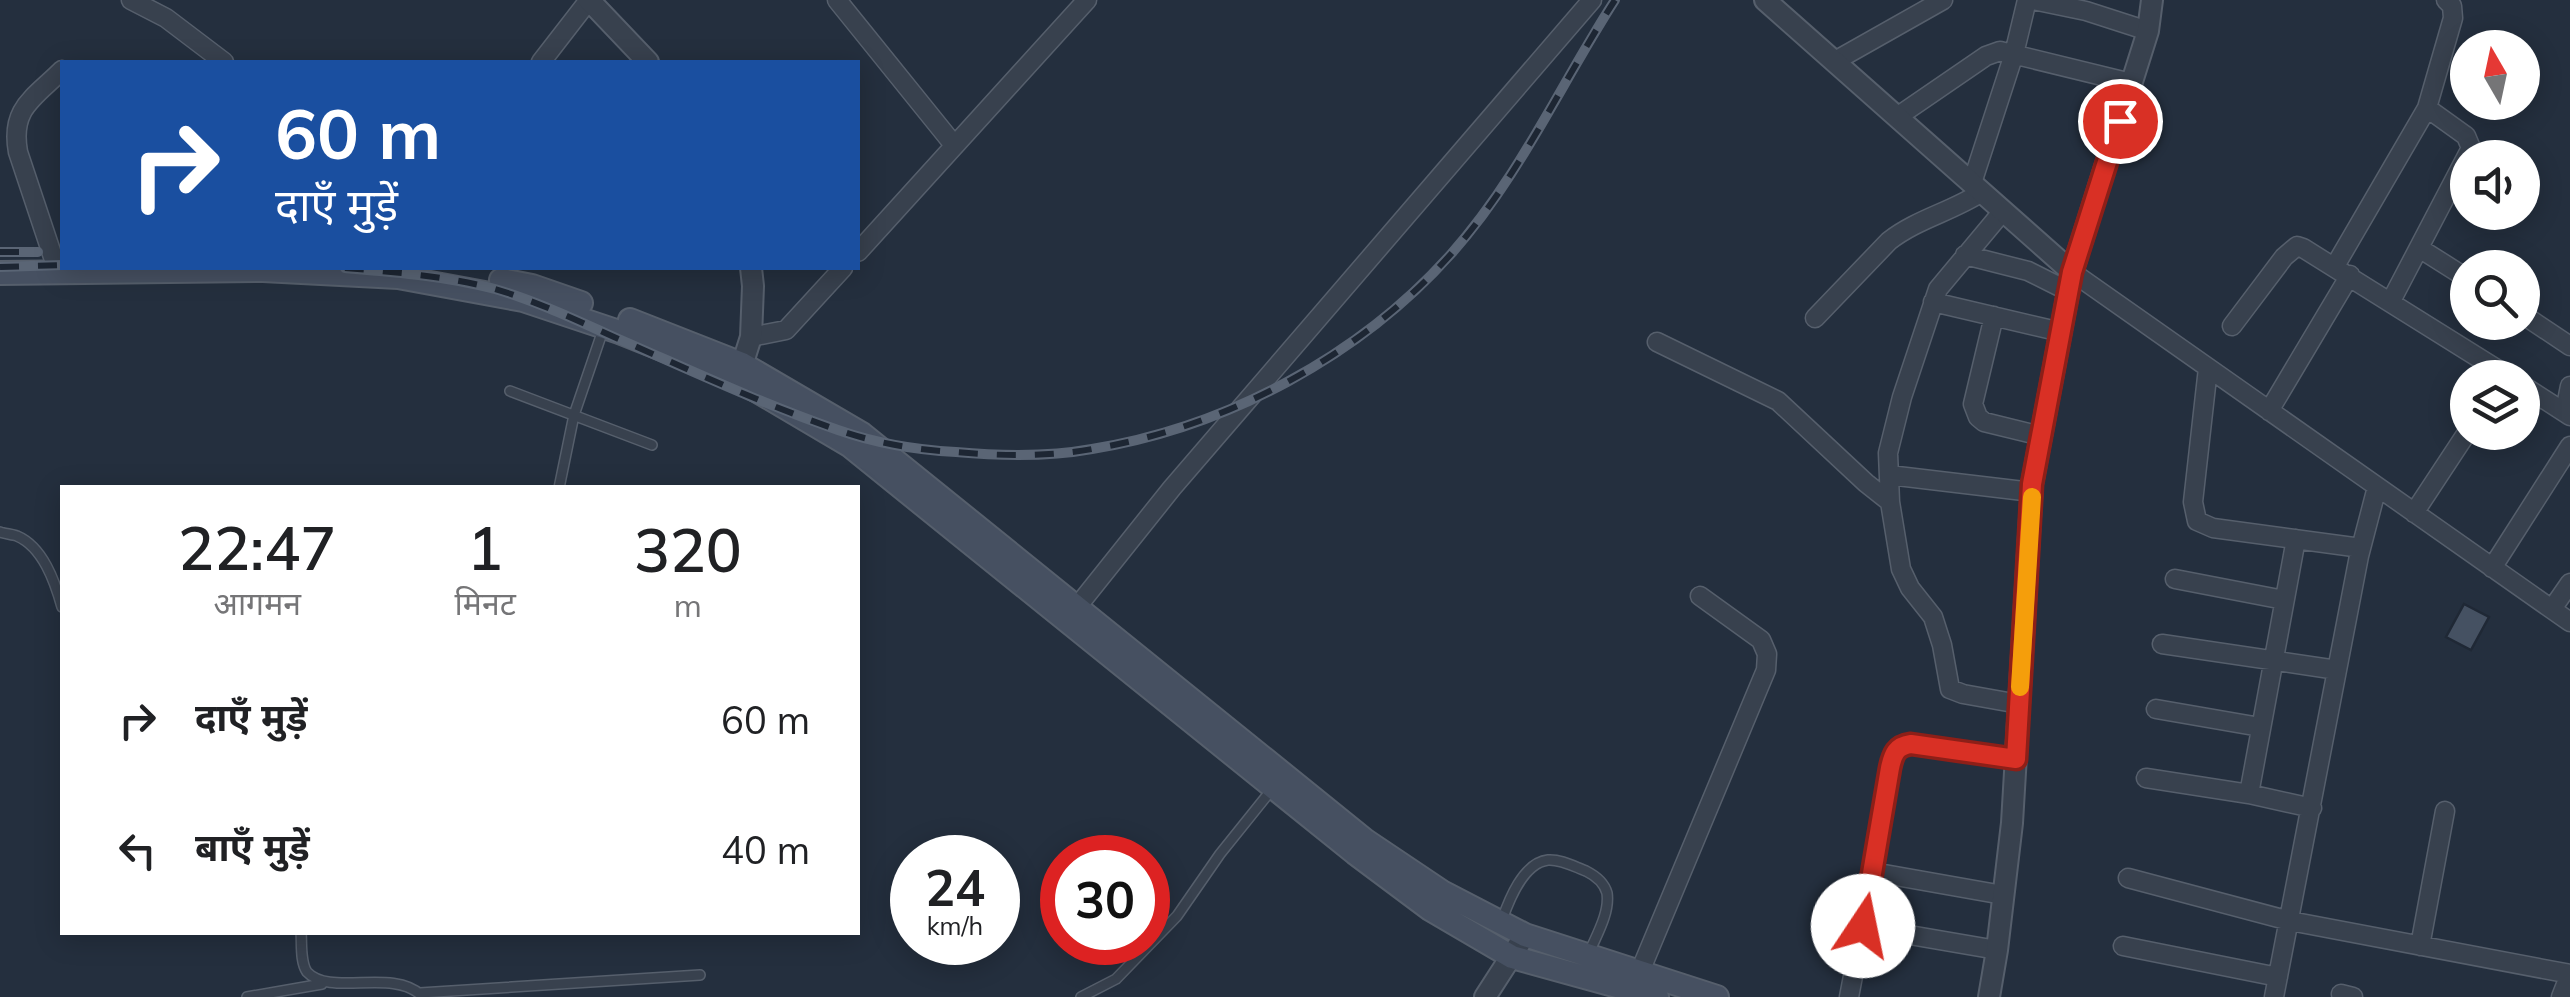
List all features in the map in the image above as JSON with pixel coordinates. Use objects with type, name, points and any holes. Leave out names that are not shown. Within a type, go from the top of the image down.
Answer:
[{"type":"main road","points":[[0,259],[58,257]]},
{"type":"main road","points":[[0,274],[263,270],[398,277],[523,300],[740,372]]},
{"type":"main road","points":[[440,270],[532,286],[740,372],[848,445],[1071,614],[1251,759],[1442,892],[1525,935],[1588,954],[1643,986]]},
{"type":"main road","points":[[1251,759],[1273,788],[1355,854],[1430,908],[1512,956],[1643,986],[1717,997]]},
{"type":"street","points":[[131,0],[166,18],[221,60]]},
{"type":"street","points":[[543,60],[589,0],[636,58]]},
{"type":"street","points":[[837,0],[954,144]]},
{"type":"street","points":[[860,250],[1087,0]]},
{"type":"street","points":[[1071,614],[1172,488],[1592,0]]},
{"type":"street","points":[[1765,0],[2003,211],[2070,281],[2208,368],[2570,622]]},
{"type":"street","points":[[1834,61],[1943,0]]},
{"type":"street","points":[[1815,318],[1899,232],[1962,206],[1977,188],[2030,0],[2070,4],[2148,31]]},
{"type":"street","points":[[1989,997],[2012,823],[2032,492],[2041,436],[2070,281],[2148,31],[2152,0]]},
{"type":"street","points":[[2269,411],[2428,108],[2452,23],[2453,10],[2446,0]]},
{"type":"street","points":[[1898,117],[1986,56],[2000,51],[2131,83]]},
{"type":"street","points":[[58,257],[18,152],[16,122],[22,110],[60,72]]},
{"type":"street","points":[[2391,301],[2471,148],[2466,136],[2428,108]]},
{"type":"street","points":[[2003,211],[1938,289],[1888,452],[1890,502],[1904,580],[1933,618],[1950,689],[2019,704]]},
{"type":"street","points":[[2232,326],[2296,246],[2342,270],[2481,360]]},
{"type":"street","points":[[2419,248],[2450,268]]},
{"type":"street","points":[[1965,255],[2070,281]]},
{"type":"street","points":[[740,372],[751,337],[751,270]]},
{"type":"street","points":[[751,337],[786,330],[841,270]]},
{"type":"street","points":[[1933,302],[2061,332]]},
{"type":"street","points":[[1994,316],[1973,404],[1975,411],[1984,422],[2041,436]]},
{"type":"street","points":[[2540,326],[2570,346]]},
{"type":"street","points":[[1657,342],[1778,401],[1890,502]]},
{"type":"street","points":[[2208,368],[2194,502],[2197,521],[2213,528],[2361,548]]},
{"type":"street","points":[[2540,396],[2567,413],[2570,386]]},
{"type":"street","points":[[2492,568],[2570,446]]},
{"type":"street","points":[[2414,513],[2455,450]]},
{"type":"street","points":[[1889,475],[2032,492]]},
{"type":"street","points":[[2274,997],[2376,487]]},
{"type":"street","points":[[2249,794],[2296,539]]},
{"type":"street","points":[[2176,579],[2284,600]]},
{"type":"street","points":[[2552,609],[2570,583]]},
{"type":"street","points":[[1643,986],[1766,670],[1767,654],[1761,640],[1700,596]]},
{"type":"street","points":[[2162,644],[2337,670]]},
{"type":"street","points":[[2156,709],[2260,727]]},
{"type":"street","points":[[1849,997],[1893,754],[1911,744],[2016,759]]},
{"type":"street","points":[[2146,778],[2312,808]]},
{"type":"street","points":[[2420,946],[2446,811]]},
{"type":"street","points":[[1874,872],[2003,894]]},
{"type":"street","points":[[2128,878],[2290,921],[2570,974],[2561,997]]},
{"type":"street","points":[[1863,926],[1997,950]]},
{"type":"street","points":[[1485,997],[1525,935]]},
{"type":"street","points":[[2123,946],[2278,977]]},
{"type":"lane","points":[[560,485],[574,415],[604,327]]},
{"type":"lane","points":[[510,390],[652,445]]},
{"type":"lane","points":[[0,532],[17,536],[30,545],[44,562],[60,600]]},
{"type":"lane","points":[[1081,997],[1116,980],[1177,916],[1273,788]]},
{"type":"lane","points":[[1501,923],[1512,890],[1534,866],[1547,860],[1563,862],[1597,876],[1606,892],[1607,908],[1588,954]]},
{"type":"lane","points":[[300,935],[304,965],[322,984]]},
{"type":"lane","points":[[246,997],[322,984],[405,984],[421,995],[700,975]]},
{"type":"building","points":[[2464,604],[2489,617],[2471,650],[2446,637]]},
{"type":"railway","points":[[367,270],[439,278],[510,294],[781,409],[881,442],[941,451],[1024,455],[1075,452],[1142,438],[1192,424],[1288,382],[1333,355],[1415,291],[1451,254],[1498,194],[1615,0]]},
{"type":"railway","points":[[0,252],[38,252]]},
{"type":"railway","points":[[0,267],[60,265]]},
{"type":"slow traffic","points":[[2020,687],[2032,497]]},
{"type":"route","points":[[1863,926],[1890,768],[1897,749],[1911,744],[2016,759],[2032,484],[2072,272],[2120,121]]}]
